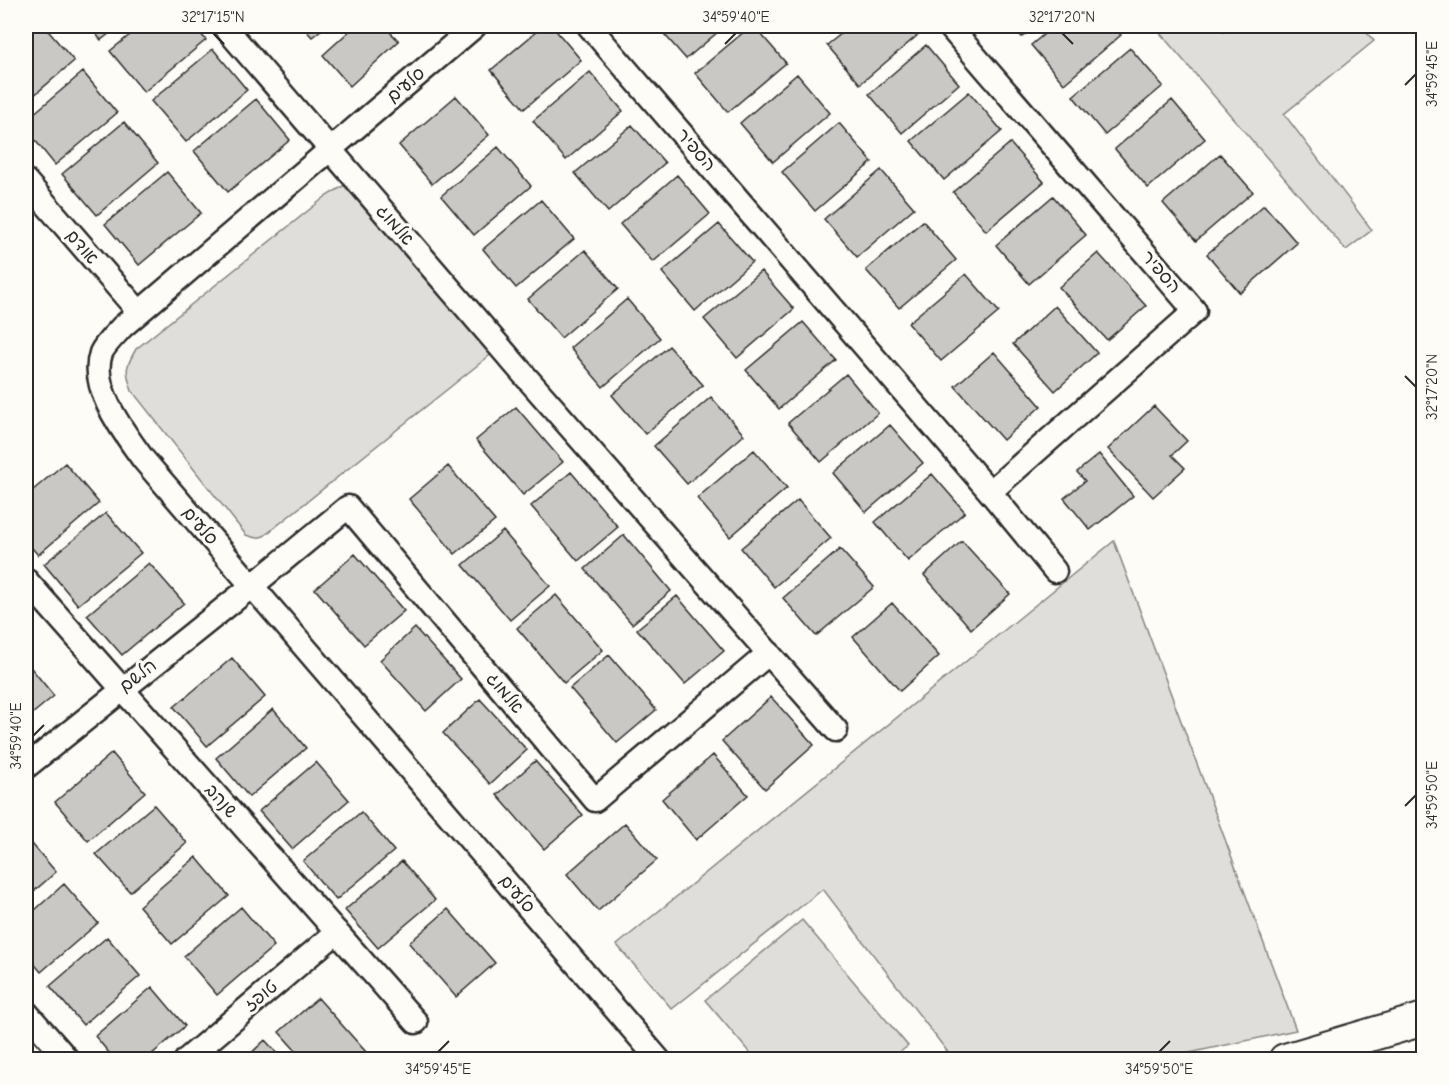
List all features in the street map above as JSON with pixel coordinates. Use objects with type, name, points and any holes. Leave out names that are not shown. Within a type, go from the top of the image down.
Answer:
[{"type":"street","points":[[224,26],[330,150]]},
{"type":"street","name":"סלעים","points":[[476,26],[122,327],[102,351],[99,372],[105,397],[119,424],[143,459],[659,1059]]},
{"type":"street","name":"הספיר","points":[[589,26],[990,492],[1055,572]]},
{"type":"street","name":"הספיר","points":[[949,26],[1195,311],[990,492]]},
{"type":"street","name":"אלמוג","points":[[330,150],[836,730]]},
{"type":"street","name":"אודם","points":[[26,181],[139,312]]},
{"type":"street","name":"אלמוג","points":[[252,586],[348,507],[595,800],[769,652]]},
{"type":"street","name":"שנהב","points":[[26,580],[416,1022]]},
{"type":"street","name":"הלשם","points":[[26,767],[252,586]]},
{"type":"street","name":"טופז","points":[[186,1059],[337,933]]},
{"type":"street","points":[[26,1012],[68,1059]]},
{"type":"street","points":[[1285,1059],[1424,1018]]},
{"type":"shaded area","points":[[1154,26],[1219,26],[1224,32],[1234,26],[1361,26],[1374,41],[1284,114],[1372,230],[1346,250]]},
{"type":"shaded area","points":[[345,185],[354,191],[494,352],[264,536],[256,538],[246,535],[132,391],[127,373],[128,365],[136,349],[325,197]]},
{"type":"shaded area","points":[[1114,541],[1296,1030],[1161,1059],[953,1059],[823,889],[672,1009],[617,945]]},
{"type":"shaded area","points":[[802,920],[908,1046],[891,1059],[755,1059],[705,1000]]},
{"type":"building","points":[[34,26],[44,26],[74,61],[26,102],[26,33]]},
{"type":"building","points":[[89,26],[119,26],[101,40]]},
{"type":"building","points":[[141,26],[194,26],[206,40],[144,92],[110,51]]},
{"type":"building","points":[[302,26],[326,26],[312,37]]},
{"type":"building","points":[[355,26],[384,26],[399,41],[350,86],[323,55]]},
{"type":"building","points":[[543,26],[552,26],[581,60],[524,109],[491,70]]},
{"type":"building","points":[[657,26],[725,26],[686,59]]},
{"type":"building","points":[[751,26],[754,26],[786,63],[728,112],[695,73]]},
{"type":"building","points":[[808,26],[825,26],[816,34]]},
{"type":"building","points":[[851,26],[910,26],[918,35],[860,84],[827,45]]},
{"type":"building","points":[[1011,26],[1036,26],[1022,37]]},
{"type":"building","points":[[1054,26],[1112,26],[1121,35],[1064,84],[1031,45]]},
{"type":"building","points":[[926,45],[959,84],[902,133],[869,94]]},
{"type":"building","points":[[1130,48],[1163,86],[1105,135],[1073,96]]},
{"type":"building","points":[[213,49],[247,90],[186,142],[151,101]]},
{"type":"building","points":[[83,72],[117,113],[55,165],[26,129],[26,120]]},
{"type":"building","points":[[590,72],[623,111],[566,160],[533,121]]},
{"type":"building","points":[[797,74],[830,113],[773,162],[740,123]]},
{"type":"building","points":[[969,92],[1002,131],[944,180],[911,141]]},
{"type":"building","points":[[456,96],[489,135],[432,184],[399,145]]},
{"type":"building","points":[[256,99],[290,140],[228,192],[194,151]]},
{"type":"building","points":[[1172,100],[1205,139],[1148,188],[1115,149]]},
{"type":"building","points":[[124,122],[158,163],[97,215],[62,174]]},
{"type":"building","points":[[839,123],[872,162],[815,211],[782,172]]},
{"type":"building","points":[[632,125],[665,163],[608,212],[575,173]]},
{"type":"building","points":[[1010,143],[1044,182],[986,231],[953,192]]},
{"type":"building","points":[[498,147],[531,186],[474,235],[441,196]]},
{"type":"building","points":[[1220,154],[1253,192],[1196,241],[1163,203]]},
{"type":"building","points":[[881,170],[914,208],[857,257],[824,219]]},
{"type":"building","points":[[167,172],[201,213],[139,265],[105,224]]},
{"type":"building","points":[[677,175],[710,214],[653,262],[620,224]]},
{"type":"building","points":[[1053,196],[1086,235],[1029,284],[996,245]]},
{"type":"building","points":[[541,200],[574,239],[516,288],[483,249]]},
{"type":"building","points":[[1264,205],[1297,243],[1240,293],[1207,254]]},
{"type":"building","points":[[923,221],[956,260],[899,308],[866,270]]},
{"type":"building","points":[[719,224],[752,262],[695,311],[662,272]]},
{"type":"building","points":[[585,250],[618,289],[561,338],[528,299]]},
{"type":"building","points":[[1098,253],[1146,306],[1107,340],[1059,287]]},
{"type":"building","points":[[761,271],[794,309],[737,358],[704,319]]},
{"type":"building","points":[[966,274],[999,312],[941,361],[908,323]]},
{"type":"building","points":[[627,299],[660,338],[603,387],[570,348]]},
{"type":"building","points":[[1055,306],[1097,353],[1055,391],[1013,344]]},
{"type":"building","points":[[803,322],[836,360],[779,409],[746,370]]},
{"type":"building","points":[[669,346],[703,385],[645,434],[612,395]]},
{"type":"building","points":[[994,352],[1041,406],[1003,440],[955,386]]},
{"type":"building","points":[[846,374],[878,413],[821,462],[788,423]]},
{"type":"building","points":[[711,397],[744,435],[687,484],[654,446]]},
{"type":"building","points":[[1154,406],[1187,441],[1172,455],[1185,468],[1153,497],[1108,449]]},
{"type":"building","points":[[516,407],[563,462],[523,495],[476,440]]},
{"type":"building","points":[[890,425],[923,463],[866,512],[833,473]]},
{"type":"building","points":[[754,450],[787,488],[730,537],[697,498]]},
{"type":"building","points":[[1099,454],[1133,496],[1090,530],[1064,498],[1085,481],[1077,472]]},
{"type":"building","points":[[65,463],[99,503],[38,555],[26,541],[26,496]]},
{"type":"building","points":[[448,466],[495,521],[455,554],[409,499]]},
{"type":"building","points":[[571,472],[618,527],[578,561],[531,506]]},
{"type":"building","points":[[932,474],[965,512],[908,561],[875,522]]},
{"type":"building","points":[[798,500],[831,538],[774,587],[741,548]]},
{"type":"building","points":[[106,513],[141,553],[78,605],[44,564]]},
{"type":"building","points":[[503,531],[550,586],[510,620],[463,565]]},
{"type":"building","points":[[624,535],[671,591],[632,624],[585,569]]},
{"type":"building","points":[[962,541],[1010,594],[971,629],[924,575]]},
{"type":"building","points":[[840,549],[874,587],[816,636],[783,598]]},
{"type":"building","points":[[355,554],[404,611],[364,645],[315,589]]},
{"type":"building","points":[[149,563],[184,603],[122,655],[87,615]]},
{"type":"building","points":[[556,595],[603,650],[564,683],[517,628]]},
{"type":"building","points":[[677,596],[724,651],[685,684],[637,629]]},
{"type":"building","points":[[892,603],[939,656],[900,691],[853,637]]},
{"type":"building","points":[[415,628],[461,679],[426,711],[380,660]]},
{"type":"building","points":[[609,655],[656,710],[617,743],[570,688]]},
{"type":"building","points":[[232,658],[265,697],[207,746],[174,707]]},
{"type":"building","points":[[26,664],[54,696],[26,719]]},
{"type":"building","points":[[771,697],[814,745],[765,789],[722,741]]},
{"type":"building","points":[[480,699],[527,750],[490,784],[443,733]]},
{"type":"building","points":[[273,709],[306,748],[249,797],[216,758]]},
{"type":"building","points":[[112,753],[145,792],[88,841],[55,802]]},
{"type":"building","points":[[713,755],[748,795],[696,840],[662,799]]},
{"type":"building","points":[[535,761],[583,815],[544,849],[497,795]]},
{"type":"building","points":[[316,762],[349,800],[292,849],[259,811]]},
{"type":"building","points":[[154,805],[187,843],[130,892],[96,854]]},
{"type":"building","points":[[361,812],[394,851],[336,900],[303,861]]},
{"type":"building","points":[[625,823],[657,860],[598,911],[567,874]]},
{"type":"building","points":[[26,837],[56,872],[26,898]]},
{"type":"building","points":[[196,857],[229,896],[172,944],[139,906]]},
{"type":"building","points":[[402,861],[435,900],[378,948],[345,910]]},
{"type":"building","points":[[64,884],[98,923],[41,972],[26,954],[26,918]]},
{"type":"building","points":[[241,907],[274,946],[217,995],[184,956]]},
{"type":"building","points":[[448,909],[495,963],[456,997],[409,943]]},
{"type":"building","points":[[107,937],[140,976],[83,1025],[50,986]]},
{"type":"building","points":[[152,987],[185,1026],[145,1060],[115,1060],[95,1036]]},
{"type":"building","points":[[318,998],[366,1052],[357,1060],[304,1060],[279,1032]]},
{"type":"building","points":[[265,1040],[283,1060],[244,1060]]}]
